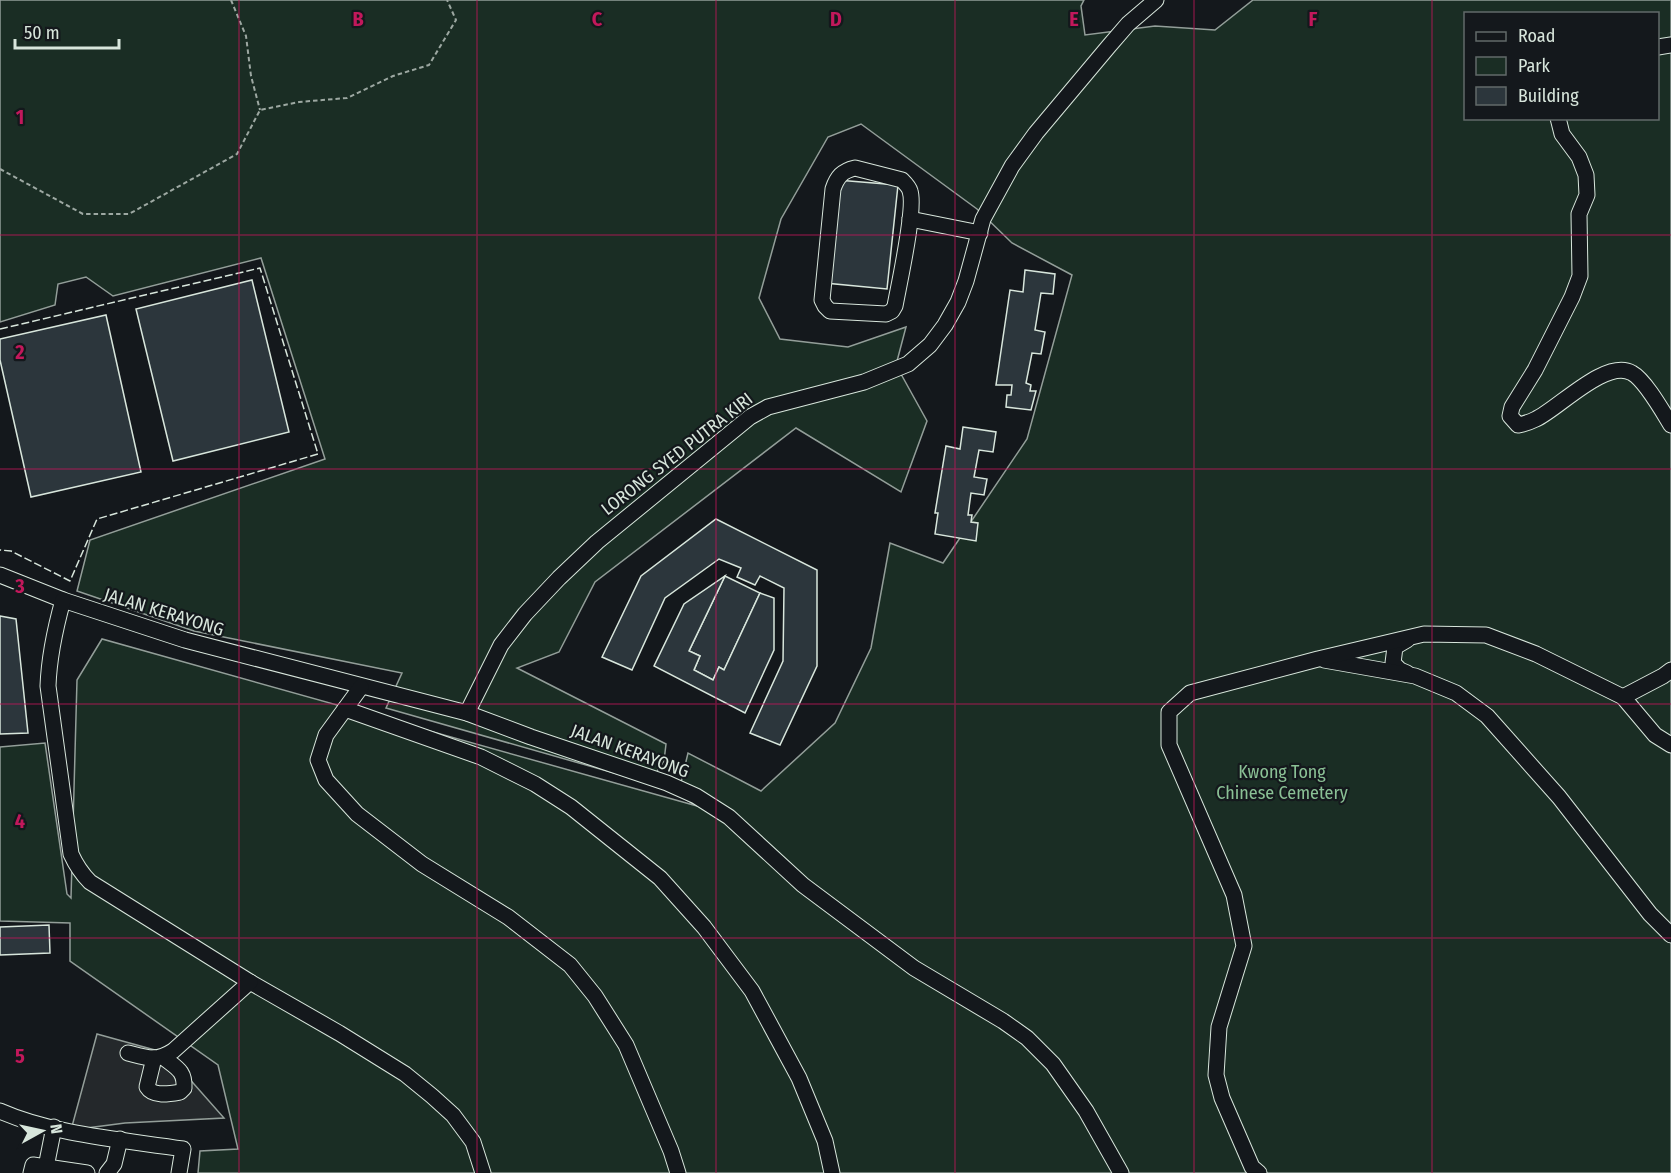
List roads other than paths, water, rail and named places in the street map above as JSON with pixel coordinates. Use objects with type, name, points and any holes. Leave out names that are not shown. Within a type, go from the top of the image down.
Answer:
[{"type":"street","name":"LORONG SYED PUTRA KIRI","points":[[467,713],[501,645],[531,607],[597,542],[750,417],[768,407],[864,382],[908,364],[930,345],[945,326],[958,302],[983,219],[1006,177],[1036,133],[1128,24],[1156,0]]},
{"type":"street","points":[[1558,120],[1562,135],[1579,157],[1586,175],[1587,195],[1579,214],[1580,276],[1572,297],[1535,370],[1512,407],[1510,416],[1518,425],[1537,419],[1582,386],[1615,370],[1632,373],[1649,391],[1671,425]]},
{"type":"street","points":[[855,168],[902,180],[910,190],[912,202],[910,219],[895,306],[892,311],[886,314],[830,312],[822,300],[833,189],[837,177],[855,168]]},
{"type":"street","points":[[910,219],[980,233]]},
{"type":"street","name":"JALAN KERAYONG","points":[[0,575],[63,600],[185,640],[467,713],[667,783],[696,796],[729,817],[803,885],[914,968],[1003,1021],[1027,1038],[1053,1064],[1086,1112],[1121,1173]]},
{"type":"street","points":[[63,600],[56,625],[48,686],[71,854],[76,865],[90,882],[250,982],[405,1074],[453,1115],[473,1142],[483,1173]]},
{"type":"street","points":[[1424,634],[1395,647],[1393,663],[1400,670],[1456,693],[1487,716],[1559,797],[1650,914],[1671,935]]},
{"type":"street","points":[[1259,1173],[1252,1167],[1222,1098],[1216,1075],[1220,1027],[1244,946],[1234,895],[1170,746],[1169,712],[1190,693],[1318,659],[1424,634],[1485,635],[1536,654],[1623,697],[1655,735],[1671,745]]},
{"type":"street","points":[[1318,659],[1415,676]]},
{"type":"street","points":[[1623,697],[1671,670]]},
{"type":"street","points":[[361,687],[326,735],[318,760],[326,780],[357,814],[412,857],[508,917],[570,965],[627,1045],[678,1173]]},
{"type":"street","points":[[345,709],[481,757],[535,784],[571,807],[660,878],[704,927],[752,991],[799,1078],[825,1142],[832,1173]]},
{"type":"street","points":[[128,1053],[158,1058],[172,1051],[250,982]]},
{"type":"street","points":[[0,1110],[13,1116],[54,1127],[183,1149],[179,1173]]},
{"type":"street","points":[[46,1167],[54,1127]]},
{"type":"street","points":[[107,1173],[114,1164],[113,1138]]},
{"type":"street","points":[[31,1173],[33,1165],[87,1173]]},
{"type":"park label","name":"Kwong Tong Chinese Cemetery","points":[[1282,782]]}]
